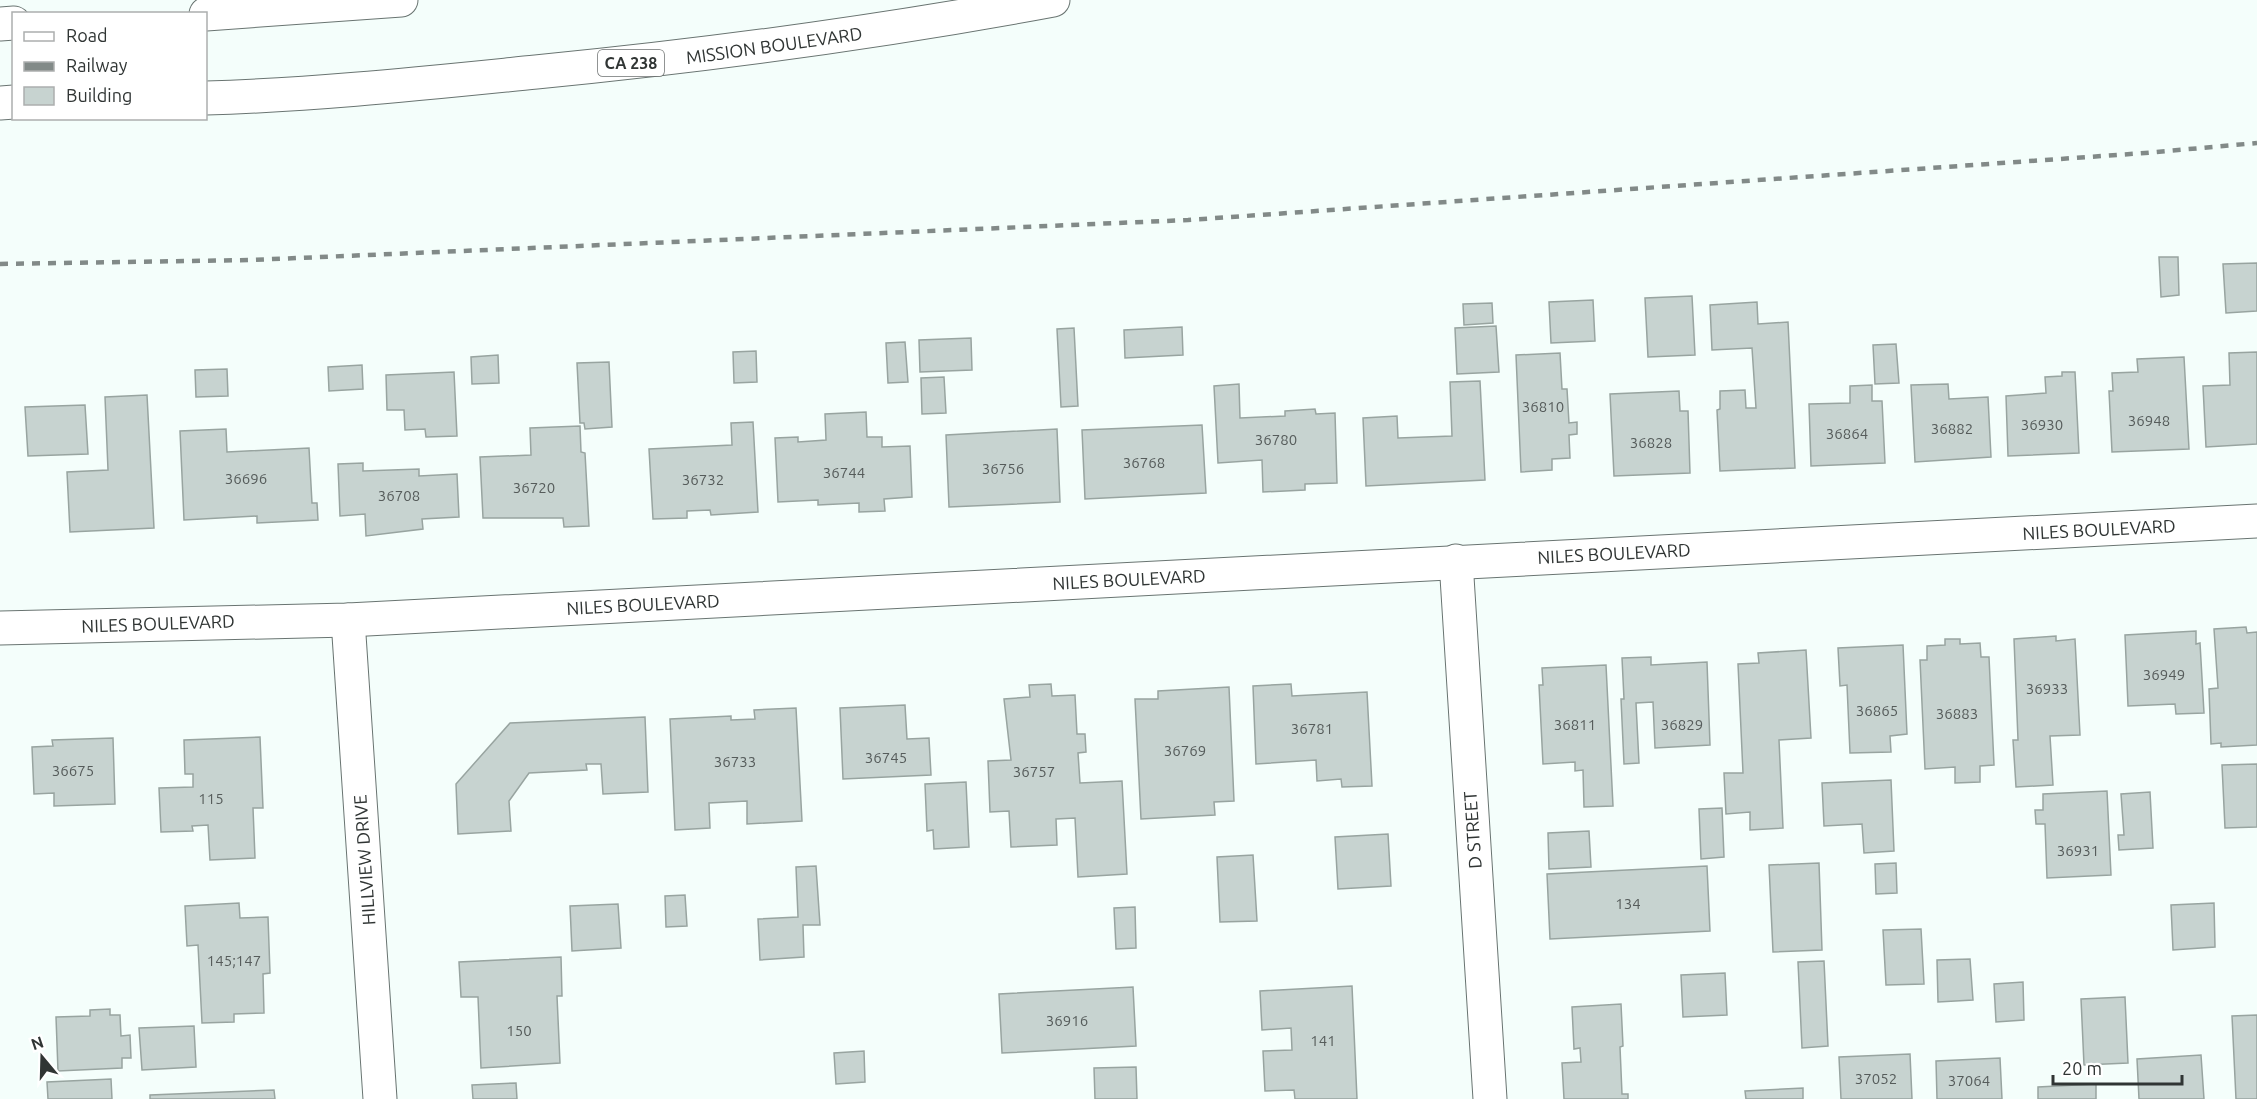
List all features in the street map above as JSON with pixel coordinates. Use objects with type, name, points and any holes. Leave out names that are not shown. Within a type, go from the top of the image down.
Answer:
[{"type":"main road","points":[[207,14],[401,0]]},
{"type":"main road","name":"MISSION BOULEVARD","points":[[207,98],[466,80],[704,55],[939,21],[1053,0]]},
{"type":"main road","name":"NILES BOULEVARD","points":[[0,628],[348,620],[2257,521]]},
{"type":"main road","name":"D STREET","points":[[1456,561],[1490,1099]]},
{"type":"main road","name":"HILLVIEW DRIVE","points":[[348,620],[380,1099]]},
{"type":"building","points":[[2159,257],[2178,257],[2179,295],[2161,297]]},
{"type":"building","points":[[2257,263],[2257,311],[2226,313],[2223,264]]},
{"type":"building","points":[[1692,296],[1695,355],[1648,357],[1645,298]]},
{"type":"building","points":[[1593,300],[1595,341],[1551,343],[1549,302]]},
{"type":"building","points":[[1757,302],[1758,324],[1788,322],[1795,468],[1720,471],[1717,410],[1720,409],[1720,391],[1745,390],[1746,408],[1756,408],[1752,348],[1712,350],[1710,305]]},
{"type":"building","points":[[1492,303],[1493,323],[1464,325],[1463,304]]},
{"type":"building","points":[[1496,326],[1499,372],[1457,374],[1455,328]]},
{"type":"building","points":[[1182,327],[1183,355],[1125,358],[1124,330]]},
{"type":"building","points":[[1074,328],[1078,406],[1061,407],[1057,329]]},
{"type":"building","points":[[971,338],[972,370],[920,372],[919,340]]},
{"type":"building","points":[[905,342],[908,382],[888,383],[886,343]]},
{"type":"building","points":[[1896,344],[1899,383],[1875,384],[1873,345]]},
{"type":"building","points":[[756,351],[757,382],[734,383],[733,352]]},
{"type":"building","points":[[2257,352],[2257,444],[2206,447],[2203,386],[2230,385],[2229,353]]},
{"type":"building","points":[[1560,353],[1562,389],[1567,389],[1569,423],[1577,422],[1577,434],[1569,435],[1570,458],[1552,459],[1552,470],[1521,472],[1516,355]]},
{"type":"building","points":[[498,355],[499,383],[472,384],[471,357]]},
{"type":"building","points":[[2184,357],[2189,449],[2112,452],[2109,391],[2113,391],[2112,373],[2138,372],[2137,359]]},
{"type":"building","points":[[609,362],[612,427],[585,429],[584,423],[580,423],[577,363]]},
{"type":"building","points":[[362,365],[363,389],[329,391],[328,367]]},
{"type":"building","points":[[227,369],[228,396],[196,397],[195,370]]},
{"type":"building","points":[[454,372],[457,436],[426,437],[425,429],[405,430],[404,410],[387,410],[386,375]]},
{"type":"building","points":[[2062,372],[2075,372],[2079,453],[2008,456],[2006,396],[2046,393],[2045,377],[2062,376]]},
{"type":"building","points":[[944,377],[946,413],[922,414],[921,378]]},
{"type":"building","points":[[1480,381],[1485,480],[1366,486],[1363,418],[1397,416],[1398,438],[1452,436],[1450,382]]},
{"type":"building","points":[[1239,384],[1240,418],[1285,416],[1285,411],[1315,409],[1316,414],[1335,413],[1337,483],[1305,484],[1305,490],[1263,492],[1262,460],[1218,463],[1214,386]]},
{"type":"building","points":[[1948,384],[1949,399],[1988,397],[1991,457],[1915,462],[1911,385]]},
{"type":"building","points":[[1872,385],[1872,401],[1882,401],[1885,463],[1811,466],[1809,404],[1850,403],[1850,386]]},
{"type":"building","points":[[1679,391],[1680,411],[1688,411],[1690,473],[1614,476],[1610,394]]},
{"type":"building","points":[[147,395],[154,528],[70,532],[67,472],[108,470],[105,397]]},
{"type":"building","points":[[85,405],[88,454],[28,456],[25,407]]},
{"type":"building","points":[[866,412],[867,437],[882,437],[882,447],[910,446],[912,497],[884,499],[885,511],[859,512],[859,503],[818,505],[818,500],[778,502],[775,438],[798,437],[798,442],[826,440],[825,414]]},
{"type":"building","points":[[753,422],[758,512],[711,515],[710,510],[687,511],[687,518],[653,519],[649,449],[732,445],[731,423]]},
{"type":"building","points":[[1202,425],[1206,493],[1085,499],[1082,430]]},
{"type":"building","points":[[580,426],[581,452],[585,453],[589,526],[564,527],[563,518],[483,518],[480,457],[531,455],[530,428]]},
{"type":"building","points":[[226,429],[227,452],[309,448],[312,503],[317,503],[318,520],[257,523],[257,516],[184,520],[180,431]]},
{"type":"building","points":[[1057,429],[1060,502],[949,507],[946,435]]},
{"type":"building","points":[[363,463],[363,471],[419,469],[419,476],[457,474],[459,517],[422,519],[423,529],[366,536],[365,514],[340,516],[338,464]]},
{"type":"building","points":[[2246,627],[2247,633],[2257,632],[2257,745],[2221,747],[2221,743],[2211,744],[2209,689],[2218,688],[2214,629]]},
{"type":"building","points":[[2196,631],[2196,644],[2200,643],[2204,713],[2176,714],[2175,704],[2128,706],[2125,635]]},
{"type":"building","points":[[2056,636],[2056,641],[2075,639],[2080,735],[2050,736],[2053,785],[2016,787],[2013,740],[2018,740],[2014,639]]},
{"type":"building","points":[[1945,639],[1960,639],[1960,644],[1980,643],[1981,657],[1989,657],[1994,765],[1980,766],[1980,782],[1955,783],[1955,767],[1925,769],[1920,660],[1927,660],[1927,646],[1945,645]]},
{"type":"building","points":[[1903,645],[1907,734],[1890,736],[1891,752],[1850,753],[1847,685],[1840,686],[1838,648]]},
{"type":"building","points":[[1806,650],[1811,738],[1779,740],[1783,828],[1750,830],[1750,812],[1726,814],[1724,773],[1743,773],[1738,664],[1759,663],[1758,653]]},
{"type":"building","points":[[1651,657],[1651,665],[1707,662],[1710,745],[1655,748],[1653,702],[1636,703],[1639,763],[1624,764],[1622,658]]},
{"type":"building","points":[[1606,665],[1613,806],[1584,807],[1583,770],[1575,771],[1575,762],[1543,764],[1539,685],[1543,685],[1542,668]]},
{"type":"building","points":[[1051,684],[1052,696],[1075,695],[1077,734],[1085,734],[1086,752],[1078,753],[1080,783],[1122,781],[1127,874],[1078,877],[1075,818],[1056,819],[1057,845],[1011,847],[1009,811],[990,812],[988,761],[1011,760],[1004,699],[1030,697],[1029,685]]},
{"type":"building","points":[[1291,684],[1292,696],[1367,692],[1372,786],[1342,787],[1341,779],[1317,781],[1316,760],[1256,764],[1253,686]]},
{"type":"building","points":[[1229,687],[1234,801],[1214,802],[1215,815],[1141,819],[1135,699],[1158,699],[1158,691]]},
{"type":"building","points":[[905,705],[907,739],[929,738],[931,775],[843,779],[840,708]]},
{"type":"building","points":[[796,708],[802,821],[747,824],[747,801],[709,803],[710,828],[675,830],[670,719],[731,716],[731,720],[755,719],[754,710]]},
{"type":"building","points":[[645,717],[648,792],[603,794],[601,764],[586,764],[587,770],[529,773],[509,801],[511,831],[458,834],[456,784],[510,723]]},
{"type":"building","points":[[260,737],[263,808],[253,808],[255,858],[210,860],[208,825],[192,826],[193,831],[161,832],[159,788],[193,787],[193,774],[185,774],[184,740]]},
{"type":"building","points":[[113,738],[115,804],[54,806],[54,793],[34,794],[32,747],[53,746],[52,740]]},
{"type":"building","points":[[2257,764],[2257,827],[2225,828],[2222,765]]},
{"type":"building","points":[[1891,780],[1894,851],[1864,853],[1862,824],[1824,826],[1822,783]]},
{"type":"building","points":[[966,782],[969,847],[934,849],[933,830],[927,831],[925,784]]},
{"type":"building","points":[[2107,791],[2111,875],[2047,878],[2045,824],[2036,824],[2035,810],[2043,810],[2043,794]]},
{"type":"building","points":[[2150,792],[2153,848],[2119,850],[2118,835],[2124,835],[2121,794]]},
{"type":"building","points":[[1722,808],[1724,857],[1701,859],[1699,809]]},
{"type":"building","points":[[1589,831],[1591,867],[1549,869],[1548,833]]},
{"type":"building","points":[[1388,834],[1391,886],[1338,889],[1335,837]]},
{"type":"building","points":[[1253,855],[1257,921],[1220,922],[1217,857]]},
{"type":"building","points":[[1819,863],[1822,950],[1773,952],[1769,865]]},
{"type":"building","points":[[1896,863],[1897,893],[1876,894],[1875,864]]},
{"type":"building","points":[[816,866],[820,925],[803,925],[804,957],[760,960],[758,919],[798,917],[796,867]]},
{"type":"building","points":[[1707,866],[1710,931],[1550,939],[1547,874]]},
{"type":"building","points":[[685,895],[687,926],[666,927],[665,896]]},
{"type":"building","points":[[239,903],[240,918],[268,917],[270,973],[263,974],[264,1013],[234,1014],[234,1022],[202,1023],[198,945],[187,946],[185,906]]},
{"type":"building","points":[[2214,903],[2215,947],[2173,950],[2171,905]]},
{"type":"building","points":[[618,904],[621,948],[572,951],[570,906]]},
{"type":"building","points":[[1135,907],[1136,948],[1116,949],[1114,908]]},
{"type":"building","points":[[1921,929],[1924,984],[1886,985],[1883,930]]},
{"type":"building","points":[[561,957],[562,996],[557,996],[560,1063],[481,1068],[478,997],[461,997],[459,962]]},
{"type":"building","points":[[1970,959],[1973,1000],[1938,1002],[1937,960]]},
{"type":"building","points":[[1824,961],[1828,1046],[1802,1048],[1798,962]]},
{"type":"building","points":[[1725,973],[1727,1015],[1683,1017],[1681,975]]},
{"type":"building","points":[[2023,982],[2024,1020],[1996,1022],[1994,984]]},
{"type":"building","points":[[1352,986],[1357,1099],[1295,1099],[1294,1090],[1265,1091],[1263,1051],[1292,1050],[1291,1028],[1262,1030],[1260,991]]},
{"type":"building","points":[[1133,987],[1136,1046],[1002,1053],[999,994]]},
{"type":"building","points":[[2125,997],[2128,1063],[2084,1065],[2081,999]]},
{"type":"building","points":[[1621,1004],[1622,1094],[1628,1094],[1628,1099],[1564,1099],[1562,1063],[1581,1062],[1580,1048],[1574,1049],[1572,1007]]},
{"type":"building","points":[[110,1009],[110,1015],[120,1015],[121,1036],[130,1035],[131,1058],[122,1058],[122,1068],[58,1071],[56,1017],[90,1016],[90,1010]]},
{"type":"building","points":[[2257,1015],[2257,1099],[2236,1099],[2232,1016]]},
{"type":"building","points":[[194,1026],[196,1067],[142,1070],[139,1028]]},
{"type":"building","points":[[864,1051],[865,1082],[836,1084],[834,1053]]},
{"type":"building","points":[[1910,1054],[1912,1099],[1841,1099],[1839,1057]]},
{"type":"building","points":[[2201,1055],[2204,1099],[2139,1099],[2137,1059]]},
{"type":"building","points":[[2000,1058],[2002,1099],[1937,1099],[1936,1061]]},
{"type":"building","points":[[1136,1067],[1137,1099],[1095,1099],[1094,1068]]},
{"type":"building","points":[[111,1079],[112,1099],[48,1099],[47,1082]]},
{"type":"building","points":[[516,1083],[517,1099],[473,1099],[472,1085]]},
{"type":"building","points":[[2096,1084],[2096,1099],[2038,1099],[2038,1087]]},
{"type":"building","points":[[1803,1088],[1803,1099],[1746,1099],[1745,1091]]},
{"type":"building","points":[[274,1090],[275,1099],[150,1099],[150,1095]]},
{"type":"railway","points":[[0,264],[251,260],[1188,220],[2145,153],[2257,143]]}]
